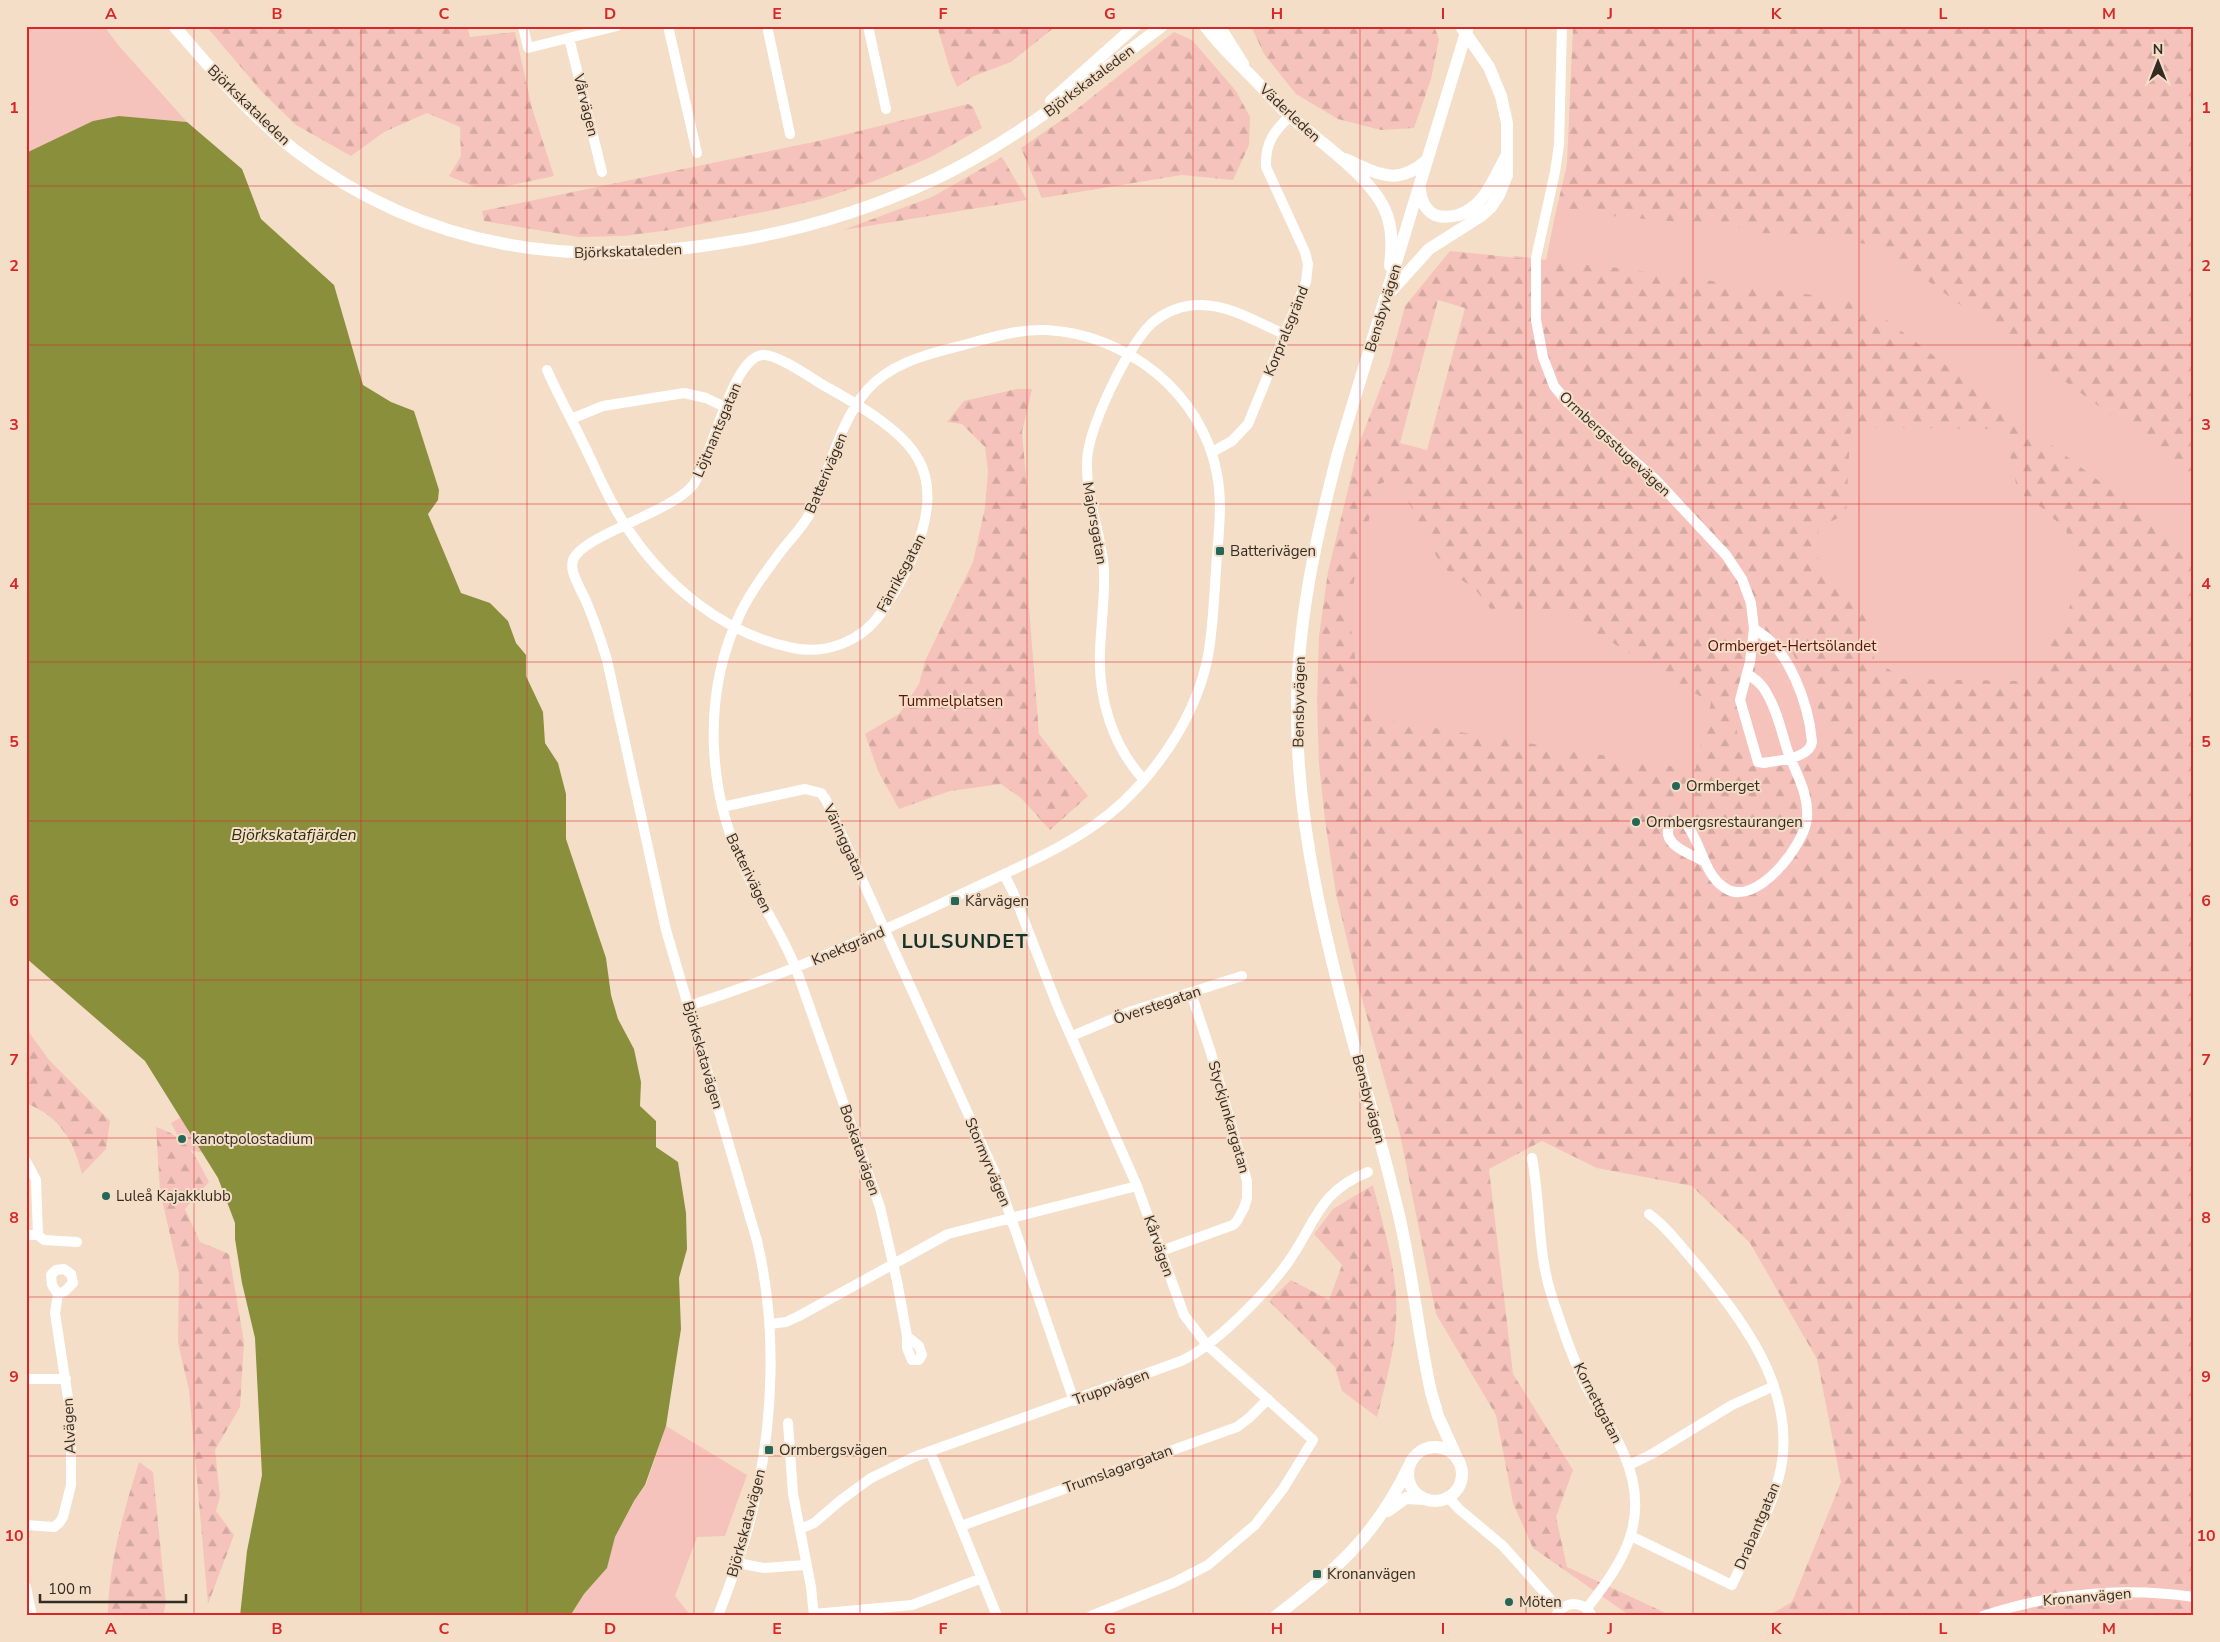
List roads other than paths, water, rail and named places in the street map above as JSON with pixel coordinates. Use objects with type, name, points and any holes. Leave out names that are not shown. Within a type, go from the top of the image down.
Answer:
[{"type":"main road","name":"Björkskataleden","points":[[174,26],[250,111],[295,150],[339,180],[386,205],[459,234],[502,244],[561,253],[604,255],[668,251],[746,240],[793,229],[854,211],[933,180],[1024,128],[1162,26]]},
{"type":"main road","name":"Björkskataleden","points":[[1014,133],[1021,124],[1046,106],[1135,26]]},
{"type":"main road","name":"Väderleden","points":[[1205,26],[1224,52],[1246,70],[1290,116],[1335,154],[1377,197],[1388,218],[1392,247],[1383,308]]},
{"type":"main road","name":"Väderleden","points":[[1219,26],[1246,70]]},
{"type":"main road","points":[[1383,308],[1394,288],[1420,257],[1491,207],[1503,188],[1507,175],[1507,123],[1498,86],[1475,44],[1461,26]]},
{"type":"main road","name":"Bensbyvägen","points":[[1423,1450],[1432,1440],[1436,1428],[1430,1386],[1397,1205],[1325,932],[1311,860],[1299,768],[1297,709],[1301,637],[1320,522],[1338,453],[1468,26]]},
{"type":"main road","name":"Väderleden","points":[[1335,154],[1373,172],[1386,175],[1406,174],[1415,171],[1427,160]]},
{"type":"main road","points":[[1420,187],[1424,204],[1432,214],[1447,217],[1462,214],[1486,195],[1507,154]]},
{"type":"main road","name":"Bensbyvägen","points":[[1430,1386],[1438,1416],[1458,1460]]},
{"type":"main road","points":[[1276,1616],[1340,1564],[1376,1523],[1402,1500],[1412,1497],[1435,1500],[1448,1497],[1458,1487],[1461,1478],[1458,1460],[1452,1453],[1435,1447],[1423,1450],[1415,1456],[1376,1523]]},
{"type":"main road","points":[[1410,1464],[1409,1478],[1412,1487],[1426,1499]]},
{"type":"street","points":[[523,26],[528,48],[617,26]]},
{"type":"street","points":[[668,26],[697,153]]},
{"type":"street","points":[[767,26],[790,134]]},
{"type":"street","points":[[868,26],[886,109]]},
{"type":"street","name":"Ormbergsstugevägen","points":[[1562,26],[1559,145],[1556,172],[1536,258],[1536,320],[1543,357],[1554,386],[1568,403],[1651,474],[1733,564],[1748,591],[1752,603],[1754,629],[1748,674],[1740,700],[1758,762],[1764,763],[1805,753],[1812,745],[1806,711],[1794,679],[1780,652],[1767,637],[1754,629]]},
{"type":"street","name":"Vårvägen","points":[[569,38],[602,172]]},
{"type":"street","name":"Korpralsgränd","points":[[1212,452],[1232,441],[1248,424],[1306,282],[1307,260],[1302,244],[1266,167],[1266,157],[1271,136],[1290,116]]},
{"type":"street","name":"Majorsgatan","points":[[1144,780],[1127,759],[1116,739],[1103,699],[1100,668],[1104,594],[1103,558],[1089,493],[1087,470],[1088,454],[1093,435],[1110,392],[1130,354],[1145,331],[1157,320],[1172,311],[1189,306],[1217,306],[1284,334]]},
{"type":"street","name":"Batterivägen","points":[[796,968],[786,945],[738,855],[717,790],[714,716],[719,679],[734,628],[754,590],[808,518],[825,480],[838,441],[856,406],[874,383],[898,367],[939,352],[1017,332],[1045,330],[1074,333],[1110,344],[1130,354],[1150,367],[1178,394],[1194,417],[1212,452],[1218,477],[1220,505],[1213,621],[1209,652],[1198,691],[1171,745],[1144,780],[1124,802],[1094,826],[1004,874]]},
{"type":"street","name":"Fänriksgatan","points":[[547,370],[625,526],[644,553],[670,580],[712,614],[734,628],[770,644],[806,651],[837,646],[858,636],[879,616],[904,572],[924,530],[928,507],[926,482],[918,457],[900,437],[856,406],[773,356],[761,355],[752,359]]},
{"type":"street","name":"Löjtnantsgatan","points":[[625,526],[678,499],[693,485],[701,471],[725,407],[752,359]]},
{"type":"street","points":[[571,420],[603,406],[684,394],[706,398],[725,407]]},
{"type":"street","name":"Björkskatavägen","points":[[625,526],[582,548],[573,560],[572,570],[593,617],[607,660],[657,893],[757,1241],[767,1290],[770,1324],[769,1397],[763,1458],[754,1506],[738,1563],[718,1616]]},
{"type":"street","points":[[1705,862],[1721,885],[1727,890],[1738,893],[1752,891],[1761,886],[1781,864],[1806,825],[1806,796],[1790,758],[1778,720],[1766,692],[1748,674]]},
{"type":"street","name":"Väringgatan","points":[[722,807],[806,789],[821,793],[830,807],[886,930]]},
{"type":"street","name":"Knektgränd","points":[[688,1006],[796,968],[886,930],[1004,874]]},
{"type":"street","name":"Kårvägen","points":[[1004,874],[1013,892],[1058,1007],[1137,1186],[1179,1304],[1189,1322],[1208,1345],[1313,1440],[1283,1489],[1256,1525],[1208,1565],[1173,1583],[1091,1616]]},
{"type":"street","name":"Stormyrvägen","points":[[886,930],[998,1180],[1074,1401]]},
{"type":"street","name":"Boskatavägen","points":[[796,968],[880,1207],[907,1336]]},
{"type":"street","name":"Överstegatan","points":[[1072,1036],[1129,1012],[1242,976]]},
{"type":"street","name":"Styckjunkargatan","points":[[1161,1251],[1232,1225],[1240,1217],[1247,1198],[1246,1173],[1211,1052],[1191,993]]},
{"type":"street","name":"Kornettgatan","points":[[1532,1158],[1539,1198],[1542,1257],[1552,1296],[1582,1377],[1619,1443],[1629,1465],[1635,1502],[1631,1536],[1621,1562],[1590,1612]]},
{"type":"street","points":[[26,1161],[36,1180],[38,1235]]},
{"type":"street","name":"Truppvägen","points":[[800,1529],[814,1524],[841,1500],[871,1478],[930,1451],[1074,1401],[1181,1361],[1208,1345],[1269,1287],[1290,1260],[1313,1217],[1328,1198],[1348,1183],[1368,1172]]},
{"type":"street","points":[[770,1324],[786,1322],[799,1316],[948,1234],[1137,1186]]},
{"type":"street","name":"Drabantgatan","points":[[1631,1536],[1732,1585],[1768,1509],[1779,1477],[1783,1446],[1783,1428],[1774,1386],[1766,1368],[1733,1310],[1667,1230],[1648,1214]]},
{"type":"street","points":[[26,1235],[38,1235],[44,1240],[77,1242]]},
{"type":"street","name":"Alvägen","points":[[26,1525],[54,1527],[63,1517],[70,1485],[72,1452],[71,1418],[56,1313],[58,1294]]},
{"type":"street","points":[[26,1380],[66,1379]]},
{"type":"street","points":[[1629,1465],[1652,1454],[1732,1405],[1774,1386]]},
{"type":"street","name":"Trumslagargatan","points":[[961,1526],[1237,1427],[1268,1399]]},
{"type":"street","points":[[788,1423],[793,1494],[814,1615],[912,1604],[982,1578]]},
{"type":"street","points":[[930,1451],[997,1616]]},
{"type":"street","points":[[1448,1497],[1502,1546],[1558,1613],[1570,1604],[1579,1604],[1590,1612]]},
{"type":"street","points":[[738,1563],[764,1568],[805,1565]]},
{"type":"street","points":[[26,1587],[32,1616]]},
{"type":"street","name":"Kronanvägen","points":[[1983,1616],[2040,1600],[2068,1596],[2132,1592],[2194,1597]]},
{"type":"water","name":"Björkskatafjärden","points":[[119,116],[187,122],[242,169],[261,219],[334,285],[363,385],[391,402],[414,411],[439,490],[438,500],[428,514],[461,593],[490,603],[508,621],[516,643],[526,655],[526,676],[543,712],[545,743],[558,763],[566,794],[566,839],[606,958],[611,995],[618,1019],[634,1049],[641,1082],[640,1106],[656,1121],[656,1147],[678,1162],[686,1213],[687,1249],[679,1278],[681,1329],[666,1426],[645,1485],[634,1501],[615,1537],[607,1568],[584,1594],[570,1616],[240,1616],[247,1551],[262,1475],[255,1338],[242,1283],[235,1239],[235,1223],[218,1178],[145,1061],[26,958],[26,153],[93,121]]},
{"type":"place","name":"Batterivägen","points":[[1220,551]]},
{"type":"place","name":"Ormberget","points":[[1676,786]]},
{"type":"place","name":"Ormbergsrestaurangen","points":[[1636,822]]},
{"type":"place","name":"Kårvägen","points":[[955,901]]},
{"type":"place","name":"kanotpolostadium","points":[[182,1139]]},
{"type":"place","name":"Luleå Kajakklubb","points":[[106,1196]]},
{"type":"place","name":"Ormbergsvägen","points":[[769,1450]]},
{"type":"place","name":"Kronanvägen","points":[[1317,1574]]},
{"type":"place","name":"Möten","points":[[1509,1602]]},
{"type":"district","name":"LULSUNDET","points":[[965,941]]},
{"type":"park label","name":"Ormberget-Hertsölandet","points":[[1792,646]]},
{"type":"park label","name":"Tummelplatsen","points":[[951,701]]}]
